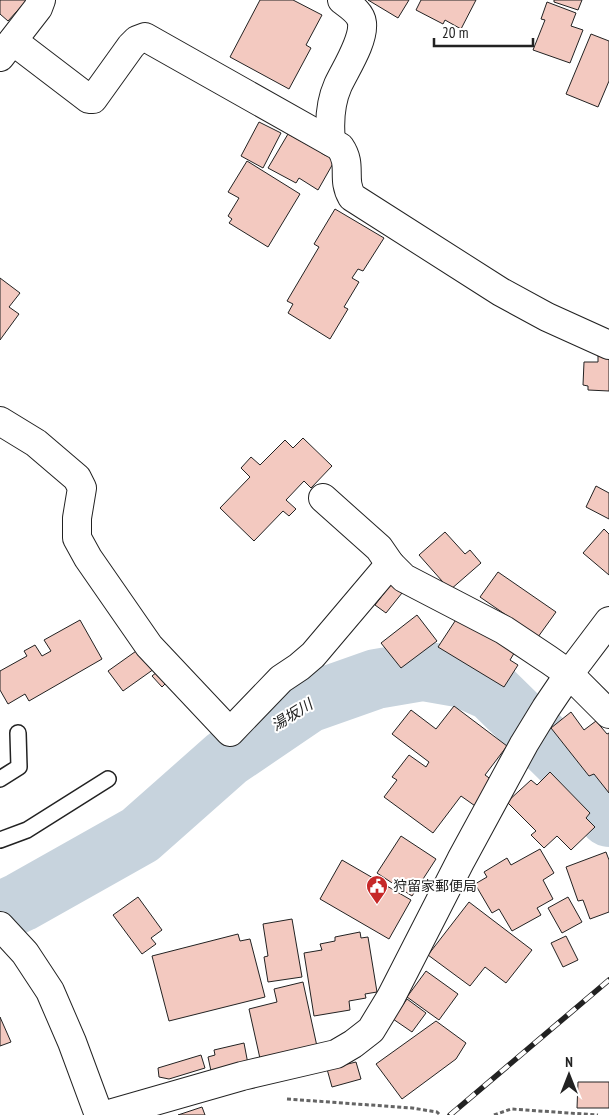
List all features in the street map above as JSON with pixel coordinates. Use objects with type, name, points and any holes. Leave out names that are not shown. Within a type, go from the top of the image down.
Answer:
[{"type":"street","points":[[41,0],[38,8],[6,49],[93,99],[131,46],[137,40],[145,37],[340,147],[346,156],[347,188],[352,196],[500,292],[546,317],[609,344]]},
{"type":"street","points":[[331,142],[329,121],[337,87],[361,36],[362,22],[356,12],[342,0]]},
{"type":"street","points":[[0,421],[36,443],[77,478],[82,488],[77,518],[77,538],[88,558],[148,646],[230,732],[281,679],[313,655],[390,564]]},
{"type":"street","points":[[323,498],[379,548],[390,564],[404,578],[504,630],[569,674],[609,714]]},
{"type":"street","points":[[106,1115],[242,1076],[336,1054],[372,1030],[524,744],[569,674],[609,621]]},
{"type":"street","points":[[0,926],[24,953],[50,991],[72,1042],[98,1115]]},
{"type":"lane","points":[[0,779],[19,767],[18,733]]},
{"type":"lane","points":[[0,840],[27,830],[108,778]]},
{"type":"path","points":[[286,1099],[412,1108],[437,1112],[440,1115]]},
{"type":"path","points":[[494,1115],[512,1109],[598,1115]]},
{"type":"building","points":[[0,0],[27,0],[8,21],[0,14]]},
{"type":"building","points":[[260,0],[293,0],[322,15],[306,45],[311,48],[289,89],[230,57]]},
{"type":"building","points":[[368,0],[409,0],[398,18]]},
{"type":"building","points":[[421,0],[476,0],[461,29],[445,20],[443,24],[416,10]]},
{"type":"building","points":[[554,0],[582,0],[578,10],[554,2]]},
{"type":"building","points":[[547,2],[576,13],[571,26],[583,30],[570,63],[533,50],[545,20],[541,19]]},
{"type":"building","points":[[591,34],[609,41],[609,81],[598,107],[566,94]]},
{"type":"building","points":[[259,122],[281,133],[263,168],[241,156]]},
{"type":"building","points":[[288,134],[335,160],[318,190],[299,178],[296,183],[268,168]]},
{"type":"building","points":[[247,161],[300,194],[268,247],[229,223],[232,219],[228,216],[239,198],[228,192]]},
{"type":"building","points":[[335,209],[384,238],[363,271],[358,269],[352,278],[359,282],[344,307],[348,309],[330,339],[288,313],[293,304],[287,301],[319,247],[314,244]]},
{"type":"building","points":[[0,278],[20,293],[9,307],[19,314],[0,340]]},
{"type":"building","points":[[598,356],[609,357],[609,391],[588,390],[588,386],[583,385],[584,362],[598,362]]},
{"type":"building","points":[[303,438],[332,466],[311,488],[304,481],[286,500],[296,509],[289,516],[283,511],[254,541],[220,508],[250,477],[241,468],[251,457],[260,465],[285,440],[293,448]]},
{"type":"building","points":[[596,486],[609,493],[609,519],[586,507]]},
{"type":"building","points":[[604,529],[609,534],[609,575],[583,553]]},
{"type":"building","points":[[445,532],[465,554],[470,550],[481,563],[450,590],[419,555]]},
{"type":"building","points":[[498,572],[556,612],[538,637],[480,597]]},
{"type":"building","points":[[391,584],[402,593],[386,613],[375,605]]},
{"type":"building","points":[[417,615],[437,641],[401,668],[381,643]]},
{"type":"building","points":[[459,615],[516,650],[510,660],[518,665],[504,687],[438,647]]},
{"type":"building","points":[[80,620],[102,659],[29,701],[25,694],[8,704],[0,690],[0,671],[27,656],[24,651],[35,645],[42,656],[51,651],[44,640]]},
{"type":"building","points":[[139,649],[154,669],[123,691],[108,671]]},
{"type":"building","points":[[162,668],[171,678],[162,687],[152,676]]},
{"type":"building","points":[[454,706],[507,746],[485,775],[492,780],[478,808],[461,796],[433,833],[384,797],[397,780],[392,777],[409,755],[426,767],[429,762],[392,734],[411,710],[436,729]]},
{"type":"building","points":[[571,712],[584,730],[596,721],[607,734],[609,733],[609,793],[594,774],[589,776],[551,728]]},
{"type":"building","points":[[550,772],[590,813],[586,818],[595,827],[571,850],[557,836],[544,848],[531,835],[536,831],[507,802],[531,780],[537,785]]},
{"type":"building","points":[[401,836],[436,859],[412,896],[377,873]]},
{"type":"building","points":[[540,849],[554,873],[543,880],[553,899],[537,908],[541,915],[512,931],[499,909],[492,913],[475,884],[487,877],[484,872],[507,858],[511,865]]},
{"type":"building","points":[[606,852],[609,860],[609,912],[590,919],[583,900],[578,901],[566,867]]},
{"type":"building","points":[[342,860],[411,900],[389,939],[320,899]]},
{"type":"building","points":[[138,897],[162,930],[151,938],[156,944],[142,954],[113,915]]},
{"type":"building","points":[[568,897],[582,922],[562,933],[548,908]]},
{"type":"building","points":[[469,902],[532,950],[506,983],[485,967],[470,986],[428,955]]},
{"type":"building","points":[[292,919],[302,977],[268,982],[264,957],[268,956],[263,924]]},
{"type":"building","points":[[360,932],[361,938],[368,937],[377,992],[365,994],[366,998],[349,1001],[350,1010],[314,1016],[304,953],[322,950],[320,944],[335,941],[335,937]]},
{"type":"building","points":[[238,934],[240,941],[250,939],[265,997],[169,1021],[152,956]]},
{"type":"building","points":[[566,936],[578,960],[563,967],[551,943]]},
{"type":"building","points":[[426,971],[458,994],[439,1020],[407,997]]},
{"type":"building","points":[[303,982],[318,1051],[261,1063],[249,1009],[277,1002],[274,989]]},
{"type":"building","points":[[407,999],[426,1013],[412,1032],[393,1019]]},
{"type":"building","points":[[0,1017],[11,1042],[0,1046]]},
{"type":"building","points":[[436,1021],[466,1043],[456,1059],[402,1099],[376,1064]]},
{"type":"building","points":[[244,1043],[248,1064],[211,1071],[208,1057],[215,1055],[214,1050]]},
{"type":"building","points":[[201,1055],[205,1068],[169,1079],[159,1077],[158,1068]]},
{"type":"building","points":[[356,1062],[361,1079],[332,1087],[327,1069]]},
{"type":"building","points":[[578,1082],[609,1082],[609,1108],[577,1108]]},
{"type":"building","points":[[202,1107],[205,1115],[178,1115]]},
{"type":"waterway","name":"湯坂川","points":[[0,912],[140,835],[227,758],[308,703],[376,679],[423,671],[463,678],[492,691],[588,785],[609,817]]},
{"type":"railway","points":[[450,1115],[609,980]]},
{"type":"place","name":"狩留家郵便局","points":[[377,905]]}]
